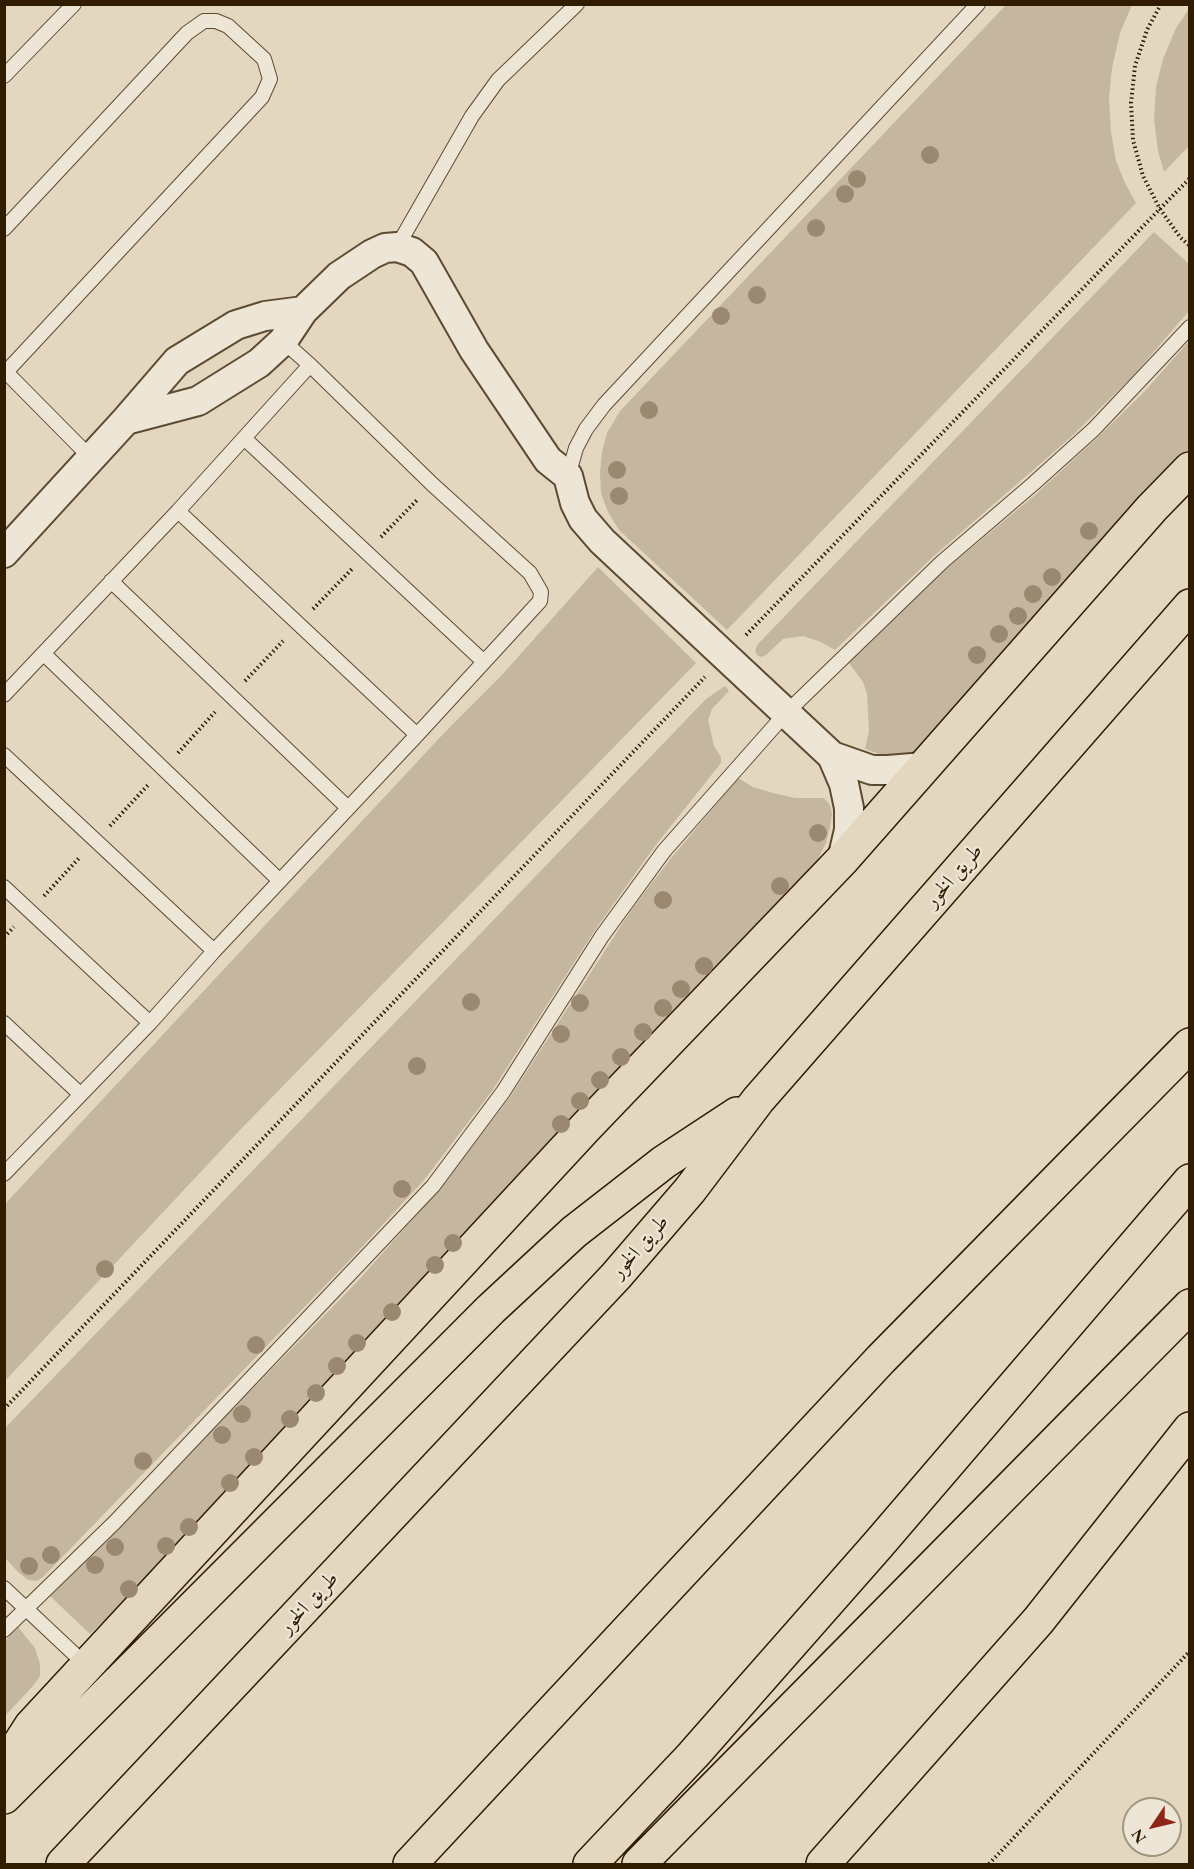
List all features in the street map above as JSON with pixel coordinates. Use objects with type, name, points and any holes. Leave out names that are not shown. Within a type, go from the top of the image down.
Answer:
[{"type":"highway","points":[[4,1768],[32,1726],[578,1136],[842,860],[1152,508],[1190,469]]},
{"type":"highway","name":"طريق الخور","points":[[63,1864],[616,1276],[690,1190],[758,1100],[1190,606]]},
{"type":"highway","points":[[410,1864],[881,1359],[1190,1045]]},
{"type":"highway","points":[[4,1797],[491,1309],[574,1232],[663,1162],[758,1100]]},
{"type":"highway","points":[[590,1864],[693,1755],[877,1546],[1190,1181]]},
{"type":"highway","points":[[639,1864],[1190,1306]]},
{"type":"highway","points":[[823,1864],[1038,1621],[1190,1429]]},
{"type":"street","points":[[126,420],[198,401],[259,363],[283,341],[303,311],[339,276],[385,248],[398,247],[412,252],[424,262],[474,350],[548,460],[568,476],[575,503],[583,519],[602,541],[832,756],[844,784],[849,808],[849,830],[842,860]]},
{"type":"street","points":[[4,553],[177,361],[236,325],[265,316],[303,311]]},
{"type":"street","points":[[832,756],[872,770],[924,767]]},
{"type":"lane","points":[[4,76],[74,4]]},
{"type":"lane","points":[[398,247],[472,116],[498,80],[577,4]]},
{"type":"lane","points":[[568,476],[576,448],[586,429],[604,405],[978,4]]},
{"type":"lane","points":[[4,229],[187,33],[204,21],[216,21],[228,26],[264,59],[270,79],[262,98],[5,371],[90,457]]},
{"type":"lane","points":[[4,1630],[115,1522],[433,1186],[502,1092],[602,936],[664,851],[786,713],[942,562],[1094,429],[1190,327]]},
{"type":"lane","points":[[7,1165],[150,1023],[214,951],[540,601],[541,592],[530,573],[432,484],[283,341]]},
{"type":"lane","points":[[4,695],[178,511],[310,365]]},
{"type":"lane","points":[[244,438],[484,662]]},
{"type":"lane","points":[[178,511],[417,735]]},
{"type":"lane","points":[[111,581],[348,808]]},
{"type":"lane","points":[[44,654],[280,881]]},
{"type":"lane","points":[[4,755],[214,951]]},
{"type":"lane","points":[[4,887],[150,1023]]},
{"type":"lane","points":[[4,1023],[80,1094]]},
{"type":"lane","points":[[4,1588],[87,1666]]},
{"type":"path","points":[[1161,4],[1147,30],[1135,66],[1131,102],[1136,149],[1143,176],[1160,209],[1180,237],[1190,246]]},
{"type":"path","points":[[4,1409],[724,657],[1190,178]]},
{"type":"path","points":[[989,1864],[1190,1651]]},
{"type":"shaded area","points":[[1006,5],[1132,5],[1120,33],[1112,68],[1109,97],[1111,132],[1116,161],[1136,203],[727,630],[619,530],[608,512],[601,493],[600,472],[607,433],[620,411]]},
{"type":"shaded area","points":[[1189,9],[1189,146],[1164,172],[1158,151],[1154,119],[1156,87],[1163,59],[1176,28]]},
{"type":"shaded area","points":[[1154,232],[1189,264],[1189,311],[1133,376],[1070,438],[934,556],[835,650],[803,636],[783,639],[766,655],[761,657],[757,655],[755,651],[758,644]]},
{"type":"shaded area","points":[[1189,341],[1189,449],[1135,506],[916,753],[906,757],[891,758],[865,749],[869,731],[867,694],[863,682],[847,660],[946,569],[1035,495],[1098,437],[1146,390]]},
{"type":"shaded area","points":[[598,567],[696,663],[240,1130],[5,1381],[5,1204],[445,732],[501,676]]},
{"type":"shaded area","points":[[725,686],[729,691],[712,709],[708,720],[721,763],[655,846],[595,930],[492,1091],[424,1180],[347,1263],[43,1577],[37,1581],[28,1580],[5,1558],[5,1428],[706,699]]},
{"type":"shaded area","points":[[738,778],[753,787],[773,793],[795,798],[824,798],[830,805],[832,814],[826,843],[818,859],[794,889],[155,1573],[90,1634],[50,1596],[356,1283],[443,1185],[510,1097],[632,909]]},
{"type":"shaded area","points":[[18,1627],[35,1648],[40,1664],[40,1676],[5,1716],[5,1641]]}]
